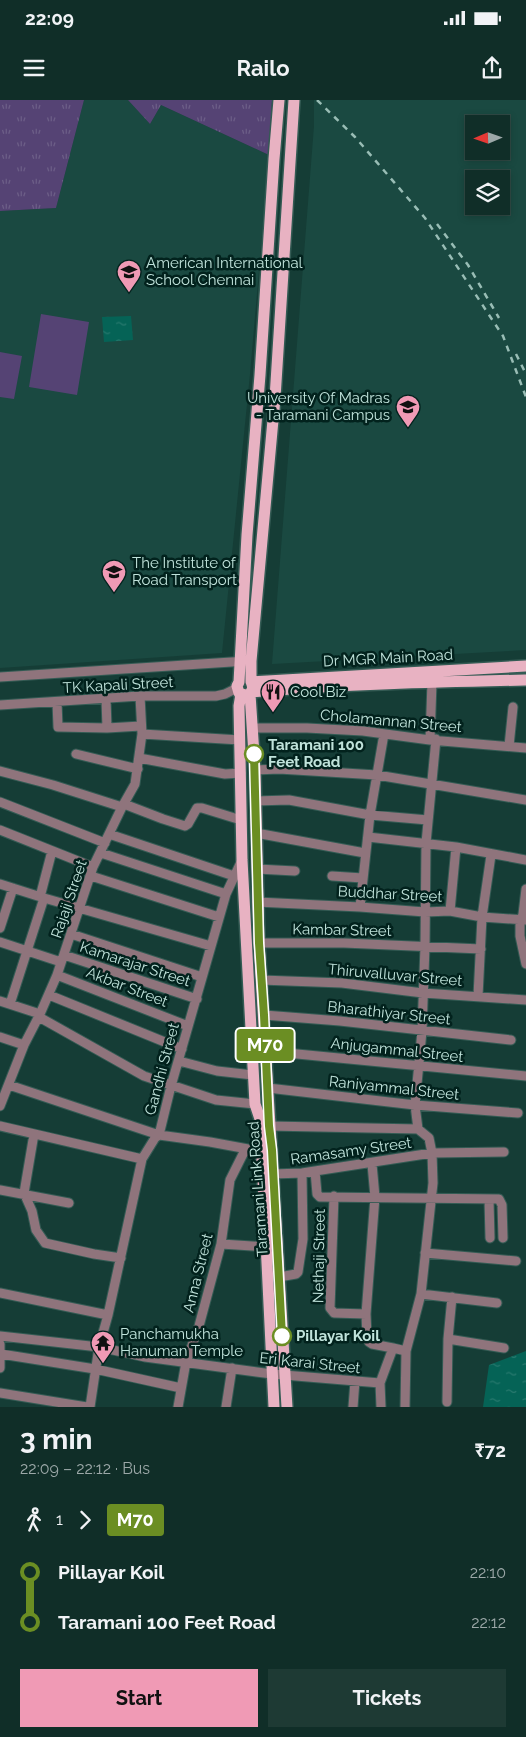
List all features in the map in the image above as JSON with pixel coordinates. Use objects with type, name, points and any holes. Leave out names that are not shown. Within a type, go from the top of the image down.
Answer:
[{"type":"main road","points":[[246,688],[239,661],[279,100]]},
{"type":"main road","points":[[246,688],[251,661],[275,398],[294,100]]},
{"type":"main road","name":"Dr MGR Main Road","points":[[246,688],[526,666]]},
{"type":"main road","name":"Dr MGR Main Road","points":[[246,688],[288,689],[432,682],[526,680]]},
{"type":"main road","name":"Taramani Link Road","points":[[246,688],[253,728],[257,902],[268,1088],[268,1247],[274,1407]]},
{"type":"main road","name":"Taramani Link Road","points":[[246,688],[240,740],[241,820],[252,1076],[255,1104],[273,1174],[287,1407]]},
{"type":"street","points":[[0,677],[251,661]]},
{"type":"street","points":[[418,1129],[415,1105],[422,1031],[426,843],[432,784],[432,682]]},
{"type":"street","name":"TK Kapali Street","points":[[0,705],[140,696],[216,696],[246,688]]},
{"type":"street","name":"Rajaji Street","points":[[0,1106],[24,1045],[40,1015],[57,975],[92,872],[123,805],[135,784],[141,730],[140,696]]},
{"type":"street","points":[[106,699],[107,728]]},
{"type":"street","points":[[57,702],[58,727],[141,730],[240,740]]},
{"type":"street","points":[[509,746],[514,707]]},
{"type":"street","name":"Cholamannan Street","points":[[253,728],[307,728],[526,748]]},
{"type":"street","points":[[360,906],[370,815],[384,734]]},
{"type":"street","points":[[76,754],[138,769]]},
{"type":"street","points":[[139,758],[225,774],[241,773]]},
{"type":"street","points":[[255,770],[279,768],[377,776],[526,800]]},
{"type":"street","points":[[0,771],[123,805],[185,826],[197,808],[241,820]]},
{"type":"street","points":[[255,801],[289,800],[370,815],[428,820]]},
{"type":"street","points":[[0,802],[105,843]]},
{"type":"street","points":[[0,830],[52,851],[92,872],[219,917]]},
{"type":"street","points":[[256,833],[365,853]]},
{"type":"street","points":[[109,834],[234,876]]},
{"type":"street","points":[[368,837],[456,847],[526,860]]},
{"type":"street","points":[[450,911],[456,847]]},
{"type":"street","points":[[10,1004],[42,897],[52,851]]},
{"type":"street","points":[[101,853],[226,894]]},
{"type":"street","points":[[478,996],[482,917],[491,855]]},
{"type":"street","name":"Gandhi Street","points":[[88,1407],[99,1346],[108,1315],[142,1159],[155,1138],[159,1135],[219,917],[226,894],[242,860]]},
{"type":"street","points":[[257,869],[295,871]]},
{"type":"street","points":[[332,876],[363,878]]},
{"type":"street","points":[[0,884],[211,946]]},
{"type":"street","points":[[0,928],[13,888]]},
{"type":"street","points":[[526,889],[520,936],[526,964]]},
{"type":"street","name":"Buddhar Street","points":[[257,902],[360,906],[425,912],[450,911],[482,917],[523,920]]},
{"type":"street","points":[[72,934],[202,977]]},
{"type":"street","name":"Kamarajar Street","points":[[0,942],[197,999]]},
{"type":"street","name":"Kambar Street","points":[[259,943],[344,943],[481,949]]},
{"type":"street","name":"Akbar Street","points":[[57,975],[188,1026]]},
{"type":"street","name":"Thiruvalluvar Street","points":[[261,980],[342,983],[423,993],[526,1000]]},
{"type":"street","points":[[49,995],[182,1049]]},
{"type":"street","points":[[0,1001],[40,1015],[144,1076],[216,1100],[255,1104]]},
{"type":"street","name":"Bharathiyar Street","points":[[264,1015],[340,1021],[511,1040]]},
{"type":"street","points":[[0,1037],[24,1045]]},
{"type":"street","name":"Anjugammal Street","points":[[266,1051],[526,1076]]},
{"type":"street","points":[[179,1061],[217,1071],[252,1076]]},
{"type":"street","points":[[9,1085],[159,1135],[248,1149],[267,1150]]},
{"type":"street","name":"Raniyammal Street","points":[[268,1088],[415,1105],[518,1113]]},
{"type":"street","points":[[0,1126],[142,1159]]},
{"type":"street","points":[[269,1126],[418,1129],[429,1138],[432,1154],[433,1182],[421,1294],[406,1351],[405,1407]]},
{"type":"street","points":[[34,1134],[24,1194],[32,1211],[36,1230],[46,1243],[121,1258]]},
{"type":"street","name":"Anna Street","points":[[178,1407],[186,1362],[199,1326],[221,1244],[230,1180],[242,1154],[248,1149]]},
{"type":"street","name":"Ramasamy Street","points":[[273,1174],[302,1173],[432,1154],[504,1152]]},
{"type":"street","points":[[372,1164],[375,1197],[366,1314],[367,1337],[368,1342],[406,1351]]},
{"type":"street","points":[[315,1171],[318,1195],[320,1197],[499,1200],[502,1202],[503,1238]]},
{"type":"street","points":[[279,1277],[298,1272],[302,1239],[302,1173]]},
{"type":"street","points":[[0,1190],[69,1203]]},
{"type":"street","name":"Nethaji Street","points":[[334,1196],[330,1308],[334,1313],[366,1314]]},
{"type":"street","points":[[489,1200],[490,1238]]},
{"type":"street","points":[[221,1244],[268,1247]]},
{"type":"street","points":[[425,1253],[516,1260]]},
{"type":"street","points":[[0,1292],[108,1315]]},
{"type":"street","points":[[421,1294],[497,1303]]},
{"type":"street","points":[[448,1402],[448,1339],[452,1297]]},
{"type":"street","name":"Eri Karai Street","points":[[0,1336],[99,1346],[145,1357],[272,1374],[380,1383]]},
{"type":"street","points":[[448,1339],[504,1348]]},
{"type":"street","points":[[0,1344],[0,1368]]},
{"type":"street","points":[[381,1407],[380,1383],[392,1348]]},
{"type":"street","points":[[1,1354],[95,1369],[181,1388]]},
{"type":"street","points":[[226,1407],[232,1368]]},
{"type":"street","points":[[353,1407],[355,1381]]},
{"type":"street","points":[[0,1393],[88,1407]]},
{"type":"shaded area","points":[[84,100],[128,100],[150,124],[161,105],[269,155],[250,374],[222,653],[0,668],[0,211],[56,208]]},
{"type":"shaded area","name":"University Of Madras - Taramani Campus","points":[[314,100],[526,100],[526,650],[272,664],[314,126]]},
{"type":"green space","points":[[0,100],[84,100],[56,208],[0,211]]},
{"type":"green space","points":[[128,100],[272,100],[269,155],[161,105],[150,124]]},
{"type":"green space","points":[[41,314],[89,322],[77,395],[29,387]]},
{"type":"green space","points":[[0,352],[22,356],[14,399],[0,397]]},
{"type":"water","points":[[131,316],[133,340],[104,342],[102,317]]},
{"type":"water","points":[[526,1351],[526,1407],[483,1407],[489,1365]]},
{"type":"railway","points":[[317,100],[355,137],[425,218],[503,336],[526,397]]},
{"type":"railway","points":[[437,224],[468,265],[499,318]]},
{"type":"railway","points":[[516,354],[526,374]]},
{"type":"bus line","name":"M70","points":[[254,754],[257,902],[282,1336]]},
{"type":"place","name":"American International School Chennai","points":[[129,293]]},
{"type":"place","name":"University Of Madras - Taramani Campus","points":[[408,428]]},
{"type":"place","name":"The Institute of Road Transport","points":[[114,593]]},
{"type":"place","name":"Cool Biz","points":[[273,713]]},
{"type":"place","name":"Taramani 100 Feet Road","points":[[254,754]]},
{"type":"place","name":"Pillayar Koil","points":[[282,1336]]},
{"type":"place","name":"Panchamukha Hanuman Temple","points":[[103,1364]]}]
